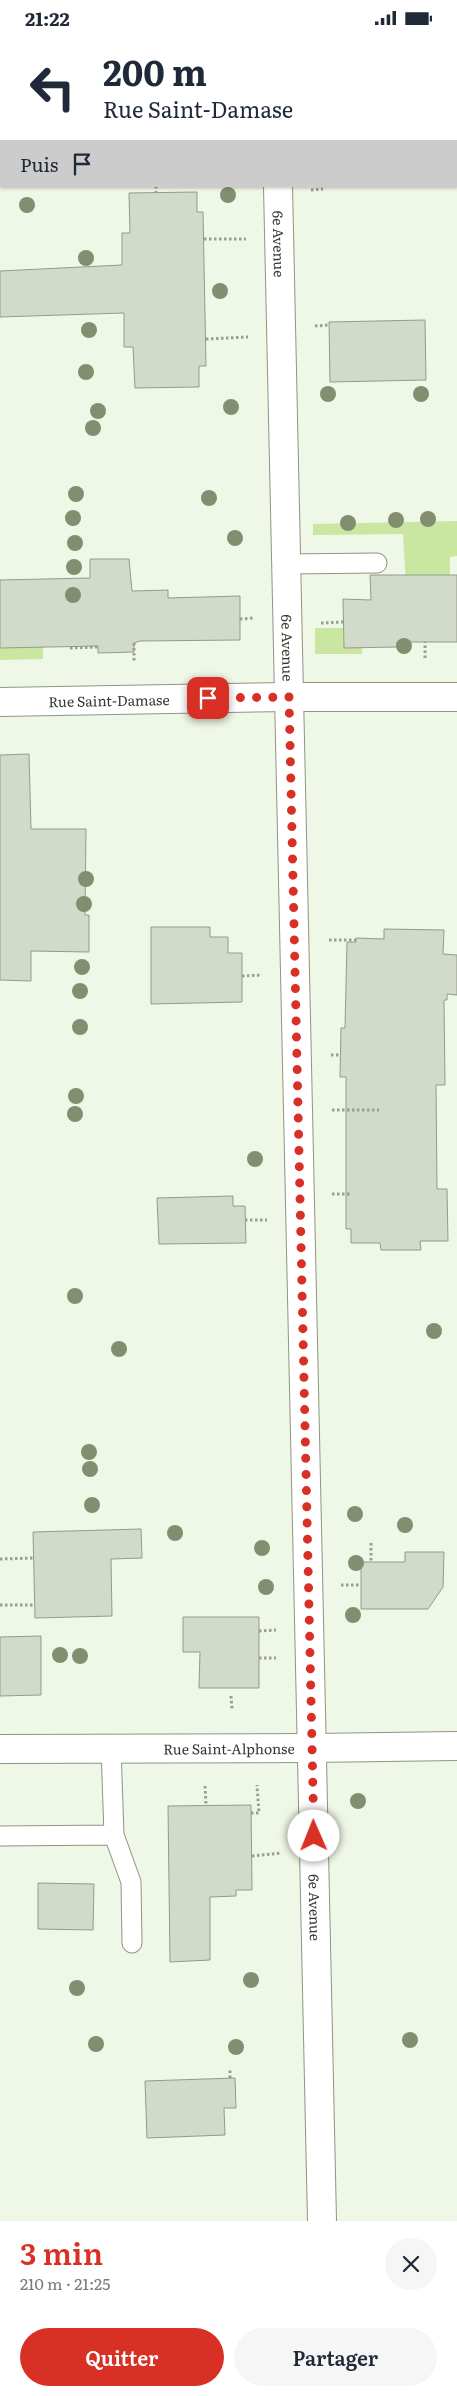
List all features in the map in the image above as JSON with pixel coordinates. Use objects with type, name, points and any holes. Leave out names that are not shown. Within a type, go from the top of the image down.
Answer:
[{"type":"street","name":"6e Avenue","points":[[278,187],[322,2221]]},
{"type":"street","name":"Rue Saint-Damase","points":[[0,701],[457,697]]},
{"type":"street","name":"Rue Saint-Alphonse","points":[[0,1749],[457,1746]]},
{"type":"lane","points":[[287,564],[377,563]]},
{"type":"lane","points":[[111,1748],[114,1835],[131,1881],[132,1943]]},
{"type":"lane","points":[[0,1836],[114,1835]]},
{"type":"path","points":[[156,187],[156,193]]},
{"type":"path","points":[[204,239],[251,239]]},
{"type":"path","points":[[206,339],[253,336]]},
{"type":"path","points":[[240,619],[259,618]]},
{"type":"path","points":[[425,642],[425,658]]},
{"type":"path","points":[[134,643],[134,662]]},
{"type":"path","points":[[70,648],[98,647]]},
{"type":"path","points":[[242,976],[267,975]]},
{"type":"path","points":[[331,1103],[331,1110],[378,1110]]},
{"type":"path","points":[[245,1220],[272,1220]]},
{"type":"path","points":[[371,1543],[371,1562]]},
{"type":"path","points":[[0,1559],[34,1558]]},
{"type":"path","points":[[0,1605],[35,1605]]},
{"type":"path","points":[[259,1631],[280,1629]]},
{"type":"path","points":[[259,1658],[281,1658]]},
{"type":"path","points":[[231,1696],[232,1709]]},
{"type":"path","points":[[251,1813],[259,1813],[257,1785]]},
{"type":"path","points":[[205,1786],[206,1805]]},
{"type":"path","points":[[252,1856],[286,1853]]},
{"type":"path","points":[[230,2070],[230,2078]]},
{"type":"green space","points":[[457,521],[457,556],[450,557],[450,585],[406,586],[403,534],[313,535],[313,524]]},
{"type":"green space","points":[[315,628],[343,628],[344,648],[362,648],[362,654],[315,654]]},
{"type":"green space","points":[[43,647],[43,659],[0,660],[0,648]]},
{"type":"building","points":[[197,192],[197,212],[203,212],[206,366],[199,366],[199,387],[135,388],[133,347],[124,347],[124,313],[0,317],[0,271],[122,265],[122,233],[130,233],[129,193]]},
{"type":"building","points":[[425,320],[426,380],[330,382],[329,322]]},
{"type":"building","points":[[90,559],[129,559],[132,591],[168,590],[168,598],[240,596],[240,640],[140,641],[134,643],[134,652],[98,653],[98,646],[0,648],[0,580],[90,578]]},
{"type":"building","points":[[370,575],[457,575],[457,642],[397,642],[397,647],[344,648],[343,599],[371,600]]},
{"type":"building","points":[[29,754],[31,829],[86,829],[85,915],[89,915],[89,952],[31,951],[31,981],[0,980],[0,755]]},
{"type":"building","points":[[151,927],[210,927],[210,937],[228,937],[228,953],[242,953],[242,1002],[151,1004]]},
{"type":"building","points":[[384,929],[444,930],[443,954],[457,955],[457,995],[447,994],[447,1000],[444,1000],[445,1085],[436,1085],[437,1189],[447,1189],[448,1241],[420,1241],[421,1250],[381,1250],[380,1243],[351,1243],[351,1229],[346,1229],[346,1077],[340,1077],[341,1028],[345,1028],[347,942],[356,942],[356,938],[384,939]]},
{"type":"building","points":[[233,1196],[233,1206],[245,1206],[246,1243],[159,1244],[157,1198]]},
{"type":"building","points":[[141,1529],[142,1558],[111,1559],[112,1616],[35,1618],[33,1532]]},
{"type":"building","points":[[405,1552],[444,1552],[443,1587],[428,1609],[361,1609],[361,1562],[405,1562]]},
{"type":"building","points":[[183,1617],[259,1617],[259,1688],[199,1688],[200,1652],[183,1652]]},
{"type":"building","points":[[41,1636],[41,1695],[0,1696],[0,1637]]},
{"type":"building","points":[[251,1805],[252,1890],[236,1890],[236,1896],[210,1897],[210,1960],[170,1962],[168,1806]]},
{"type":"building","points":[[38,1883],[94,1884],[93,1930],[38,1929]]},
{"type":"building","points":[[235,2078],[236,2108],[224,2108],[225,2135],[147,2138],[145,2081]]},
{"type":"route","points":[[208,698],[289,697],[314,1836]]}]
